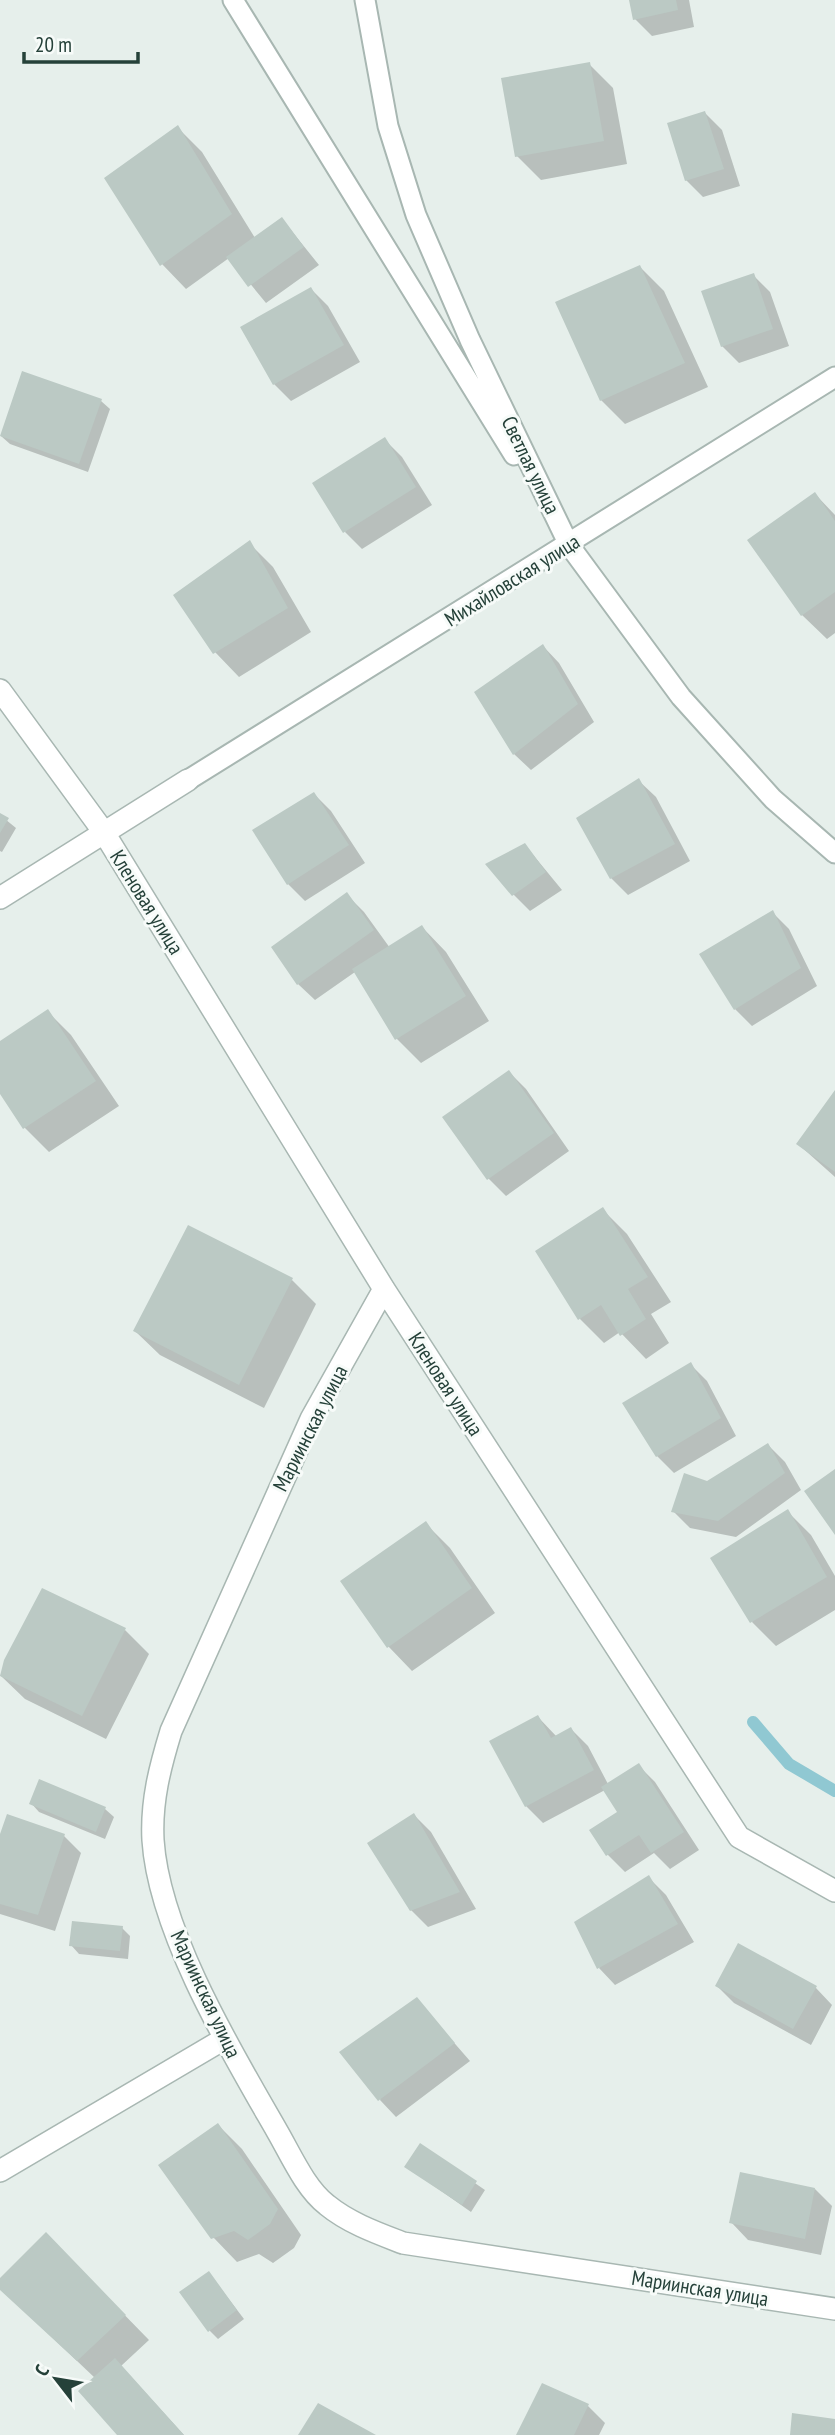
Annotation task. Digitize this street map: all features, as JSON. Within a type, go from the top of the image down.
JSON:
[{"type":"street","name":"Кленовая улица","points":[[0,690],[103,831],[384,1289],[739,1837],[835,1891]]},
{"type":"street","points":[[0,898],[188,780]]},
{"type":"street","name":"Мариинская улица","points":[[384,1289],[311,1419],[171,1731],[155,1785],[153,1841],[169,1915],[224,2039],[306,2180],[326,2205],[366,2228],[403,2243],[835,2309]]},
{"type":"street","points":[[0,2171],[224,2039]]},
{"type":"lane","points":[[233,0],[569,545]]},
{"type":"lane","name":"Светлая улица","points":[[365,0],[388,126],[416,215],[470,340],[569,545],[681,697],[773,799],[835,853]]},
{"type":"lane","name":"Михайловская улица","points":[[188,780],[835,377]]},
{"type":"building","points":[[629,0],[676,0],[678,10],[633,20]]},
{"type":"building","points":[[590,62],[604,141],[515,157],[501,78]]},
{"type":"building","points":[[705,111],[724,169],[685,181],[667,123]]},
{"type":"building","points":[[178,125],[232,214],[160,266],[104,178]]},
{"type":"building","points":[[282,217],[304,247],[248,287],[226,257]]},
{"type":"building","points":[[640,265],[685,363],[600,401],[555,302]]},
{"type":"building","points":[[754,273],[773,329],[721,347],[701,291]]},
{"type":"building","points":[[311,287],[344,345],[273,385],[240,327]]},
{"type":"building","points":[[22,371],[102,399],[79,464],[0,436]]},
{"type":"building","points":[[385,437],[416,487],[343,533],[312,483]]},
{"type":"building","points":[[815,492],[835,521],[835,592],[801,616],[747,540]]},
{"type":"building","points":[[250,540],[288,608],[213,654],[173,595]]},
{"type":"building","points":[[543,644],[578,704],[513,755],[474,692]]},
{"type":"building","points":[[639,778],[675,844],[610,879],[576,818]]},
{"type":"building","points":[[314,792],[349,845],[287,885],[252,830]]},
{"type":"building","points":[[0,813],[9,818],[0,833]]},
{"type":"building","points":[[525,843],[546,872],[512,896],[485,864]]},
{"type":"building","points":[[347,892],[374,930],[297,985],[271,947]]},
{"type":"building","points":[[773,910],[801,968],[734,1010],[699,954]]},
{"type":"building","points":[[422,925],[466,996],[395,1040],[352,969]]},
{"type":"building","points":[[48,1009],[96,1081],[23,1129],[0,1094],[0,1041]]},
{"type":"building","points":[[509,1070],[554,1133],[487,1180],[442,1117]]},
{"type":"building","points":[[835,1090],[835,1172],[796,1144]]},
{"type":"building","points":[[603,1207],[648,1277],[628,1289],[646,1319],[620,1336],[601,1305],[578,1320],[535,1251]]},
{"type":"building","points":[[188,1225],[293,1278],[239,1385],[133,1331]]},
{"type":"building","points":[[691,1362],[721,1418],[656,1457],[622,1403]]},
{"type":"building","points":[[768,1443],[785,1473],[718,1521],[671,1512],[684,1473],[707,1481]]},
{"type":"building","points":[[835,1469],[835,1535],[804,1491]]},
{"type":"building","points":[[788,1509],[827,1577],[750,1623],[710,1558]]},
{"type":"building","points":[[426,1521],[472,1588],[387,1648],[340,1581]]},
{"type":"building","points":[[42,1588],[126,1628],[82,1716],[0,1676],[4,1660]]},
{"type":"building","points":[[538,1715],[551,1738],[571,1727],[594,1770],[525,1807],[489,1741]]},
{"type":"building","points":[[639,1763],[684,1832],[651,1853],[639,1835],[606,1856],[589,1830],[617,1812],[601,1787]]},
{"type":"building","points":[[39,1779],[106,1807],[96,1832],[29,1804]]},
{"type":"building","points":[[414,1813],[460,1892],[410,1911],[367,1843]]},
{"type":"building","points":[[7,1814],[65,1834],[38,1915],[0,1904],[0,1834]]},
{"type":"building","points":[[649,1875],[678,1924],[597,1969],[574,1922]]},
{"type":"building","points":[[72,1921],[123,1926],[120,1951],[69,1946]]},
{"type":"building","points":[[738,1943],[817,1986],[793,2029],[715,1986]]},
{"type":"building","points":[[417,1997],[455,2043],[378,2101],[339,2052]]},
{"type":"building","points":[[218,2123],[278,2209],[270,2224],[248,2240],[234,2231],[211,2239],[158,2165]]},
{"type":"building","points":[[420,2143],[477,2181],[462,2205],[404,2167]]},
{"type":"building","points":[[740,2172],[815,2188],[805,2239],[729,2223]]},
{"type":"building","points":[[46,2232],[126,2315],[77,2361],[0,2290],[0,2278]]},
{"type":"building","points":[[209,2271],[237,2310],[208,2332],[179,2292]]},
{"type":"building","points":[[115,2358],[184,2435],[117,2435],[78,2391]]},
{"type":"building","points":[[542,2383],[589,2404],[574,2435],[516,2435]]},
{"type":"building","points":[[318,2403],[376,2435],[298,2435]]},
{"type":"building","points":[[792,2413],[835,2419],[835,2435],[790,2435]]},
{"type":"waterway","points":[[753,1722],[789,1764],[835,1791]]}]
